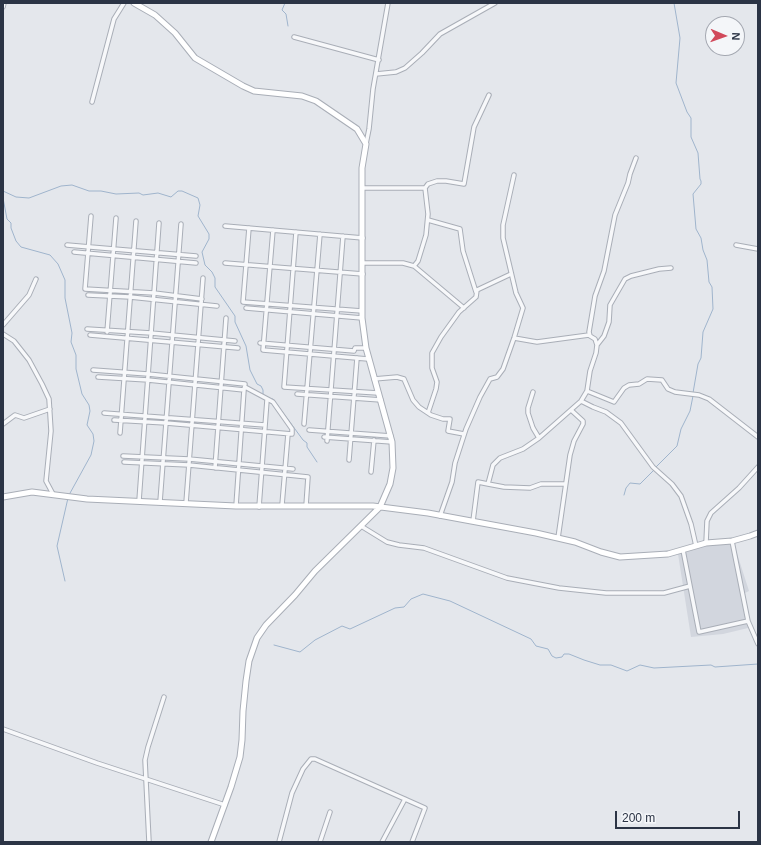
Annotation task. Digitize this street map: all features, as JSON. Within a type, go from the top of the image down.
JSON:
[{"type":"street","points":[[3,8],[4,3]]},
{"type":"street","points":[[92,102],[114,20],[124,3]]},
{"type":"street","points":[[134,3],[156,15],[175,33],[195,58],[254,91],[302,96],[316,101],[357,129],[366,144]]},
{"type":"street","points":[[211,842],[225,805],[240,757],[242,740],[242,711],[246,681],[249,661],[257,638],[266,625],[316,571],[380,507],[388,490],[393,468],[391,436],[368,358],[362,318],[362,168],[388,3]]},
{"type":"street","points":[[376,74],[396,72],[405,68],[440,34],[495,3]]},
{"type":"street","points":[[294,37],[379,60]]},
{"type":"street","points":[[363,188],[425,188],[428,184],[437,181],[464,184],[474,127],[489,95]]},
{"type":"street","points":[[589,335],[595,296],[604,271],[615,215],[636,158]]},
{"type":"street","points":[[440,516],[452,482],[455,463],[464,434],[480,397],[490,379],[497,377],[503,369],[523,308],[516,292],[503,238],[503,225],[514,175]]},
{"type":"street","points":[[414,266],[418,261],[426,235],[428,214],[425,188]]},
{"type":"street","points":[[91,216],[85,289],[154,293],[202,299]]},
{"type":"street","points":[[106,337],[116,218]]},
{"type":"street","points":[[120,433],[136,220]]},
{"type":"street","points":[[428,220],[460,228],[463,252],[476,292],[476,297],[459,312],[441,337],[432,353],[432,368],[437,382],[428,413]]},
{"type":"street","points":[[139,501],[159,223]]},
{"type":"street","points":[[160,502],[181,224]]},
{"type":"street","points":[[225,226],[362,238]]},
{"type":"street","points":[[249,228],[243,302],[362,311]]},
{"type":"street","points":[[273,230],[262,344],[263,350],[368,358]]},
{"type":"street","points":[[296,232],[284,386],[378,393]]},
{"type":"street","points":[[304,424],[320,234]]},
{"type":"street","points":[[343,236],[326,438],[392,442]]},
{"type":"street","points":[[67,245],[196,256]]},
{"type":"street","points":[[736,245],[758,249]]},
{"type":"street","points":[[74,252],[196,263]]},
{"type":"street","points":[[225,263],[363,274]]},
{"type":"street","points":[[363,263],[403,264],[414,266],[464,308]]},
{"type":"street","points":[[597,345],[604,336],[609,322],[610,305],[625,279],[659,269],[671,268]]},
{"type":"street","points":[[476,292],[477,290],[512,274]]},
{"type":"street","points":[[3,325],[29,295],[36,278]]},
{"type":"street","points":[[186,503],[203,278]]},
{"type":"street","points":[[88,295],[130,297],[217,306]]},
{"type":"street","points":[[246,308],[362,318]]},
{"type":"street","points":[[215,468],[226,318]]},
{"type":"street","points":[[86,329],[151,333],[235,342]]},
{"type":"street","points":[[3,334],[14,341],[28,360],[49,399],[51,431],[46,481],[53,494]]},
{"type":"street","points":[[90,335],[238,348]]},
{"type":"street","points":[[488,484],[493,465],[500,458],[523,449],[539,438],[581,401],[588,391],[590,371],[597,345],[595,339],[589,335],[537,342],[514,338]]},
{"type":"street","points":[[262,344],[354,351],[355,348],[366,348]]},
{"type":"street","points":[[349,460],[357,358]]},
{"type":"street","points":[[93,370],[246,384],[244,388],[236,506]]},
{"type":"street","points":[[374,379],[397,377],[404,379],[413,400],[419,408],[428,413],[450,419],[448,431],[464,434]]},
{"type":"street","points":[[98,378],[148,380],[244,388],[273,402],[292,429],[292,434],[145,421],[114,420]]},
{"type":"street","points":[[588,391],[614,402],[624,388],[629,385],[639,384],[647,379],[662,380],[668,389],[675,392],[709,399],[758,437]]},
{"type":"street","points":[[533,392],[528,413],[533,428],[539,438]]},
{"type":"street","points":[[297,394],[381,400]]},
{"type":"street","points":[[259,507],[267,400]]},
{"type":"street","points":[[581,401],[593,408],[606,412],[621,423],[655,468],[672,484],[681,496],[691,524],[696,546]]},
{"type":"street","points":[[3,424],[15,416],[24,418],[50,409]]},
{"type":"street","points":[[558,538],[570,455],[574,441],[583,424],[583,421],[571,410]]},
{"type":"street","points":[[104,413],[145,415],[265,426]]},
{"type":"street","points":[[309,430],[391,436]]},
{"type":"street","points":[[282,505],[288,434]]},
{"type":"street","points":[[371,472],[374,435]]},
{"type":"street","points":[[123,456],[189,459],[294,469]]},
{"type":"street","points":[[124,462],[189,465],[308,477],[306,506]]},
{"type":"street","points":[[706,543],[707,521],[712,513],[739,488],[758,467]]},
{"type":"street","points":[[473,521],[478,482],[504,487],[530,488],[541,484],[565,484]]},
{"type":"street","points":[[3,497],[32,492],[87,499],[259,507],[282,505],[380,507],[473,521],[558,538],[620,557],[668,554],[706,543],[732,541],[758,533]]},
{"type":"street","points":[[361,526],[387,542],[424,548],[507,578],[559,588],[606,593],[660,593],[690,586]]},
{"type":"street","points":[[732,541],[748,621],[758,644]]},
{"type":"street","points":[[683,550],[699,632],[748,621]]},
{"type":"street","points":[[149,842],[145,760],[164,696]]},
{"type":"street","points":[[3,729],[225,805]]},
{"type":"street","points":[[279,842],[292,793],[303,769],[311,759],[315,759],[424,808],[412,842]]},
{"type":"street","points":[[382,842],[405,799]]},
{"type":"street","points":[[320,842],[330,812]]},
{"type":"shaded area","points":[[733,541],[749,591],[745,593],[748,628],[723,634],[691,637],[678,554],[710,543]]},
{"type":"waterway","points":[[285,3],[282,10],[286,14],[288,26]]},
{"type":"waterway","points":[[674,3],[680,38],[676,83],[687,112],[691,118],[691,137],[698,153],[701,184],[693,194],[696,229],[701,238],[703,250],[707,260],[709,282],[712,287],[713,309],[703,332],[701,358],[698,364],[693,393]]},
{"type":"waterway","points":[[3,191],[16,197],[29,198],[61,186],[72,185],[89,191],[101,191],[116,194],[139,193],[143,195],[158,193],[171,197],[178,191],[182,191],[198,198],[200,205],[198,216],[209,234],[209,239],[202,252],[205,265],[212,272],[215,278],[215,287],[235,316],[235,322],[246,346],[250,370],[257,384],[261,386],[263,395]]},
{"type":"waterway","points":[[3,198],[7,219],[11,223],[11,228],[16,241],[21,247],[50,255],[58,264],[65,280],[65,298],[72,333],[71,342],[76,355],[76,369],[82,394],[89,405],[90,411],[87,425],[93,434],[94,441],[91,455],[69,495]]},
{"type":"waterway","points":[[656,467],[677,446],[681,429],[690,411],[693,396]]},
{"type":"waterway","points":[[269,399],[273,399],[303,440],[307,443],[307,447],[317,462]]},
{"type":"waterway","points":[[624,495],[626,488],[630,483],[640,484],[654,470]]},
{"type":"waterway","points":[[65,581],[57,546],[68,498]]},
{"type":"waterway","points":[[274,645],[300,652],[315,640],[342,626],[350,629],[395,608],[404,607],[411,599],[423,594],[450,601],[531,639],[536,646],[548,649],[552,656],[556,658],[562,657],[564,654],[569,654],[600,665],[611,665],[627,671],[640,665],[654,668],[711,665],[715,667],[758,664]]}]
